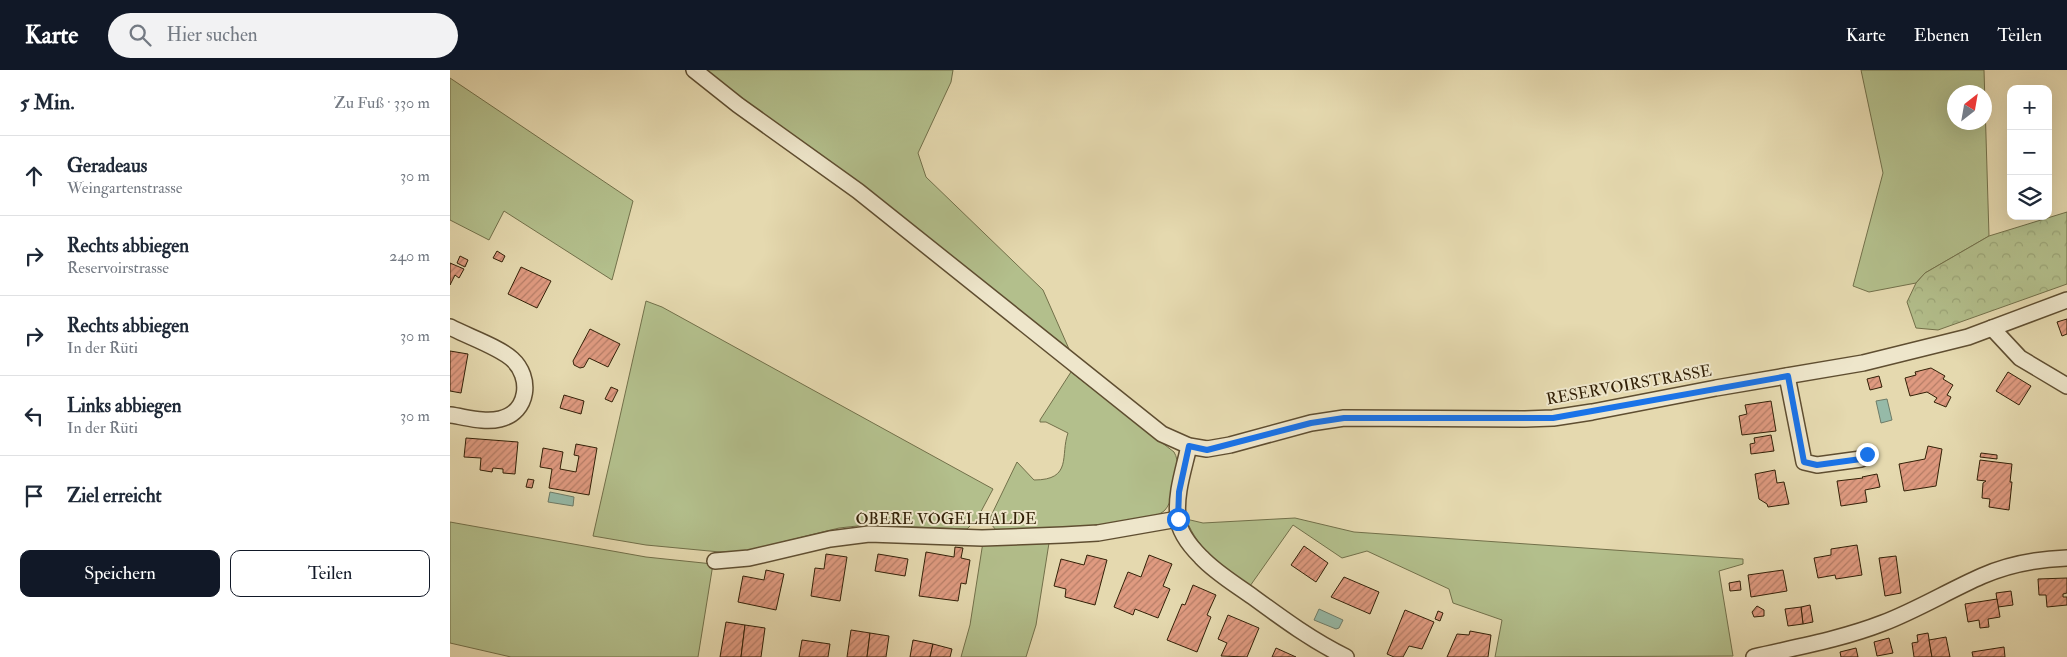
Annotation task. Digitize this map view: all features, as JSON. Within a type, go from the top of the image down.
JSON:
[{"type":"street","name":"RESERVOIRSTRASSE","points":[[694,70],[738,105],[858,191],[1162,434],[1189,446],[1207,450],[1311,423],[1344,418],[1553,418],[1863,363],[1968,337],[2067,300]]},
{"type":"street","points":[[450,327],[508,356],[522,372],[526,382],[524,396],[518,408],[506,417],[490,421],[450,415]]},
{"type":"street","points":[[1992,328],[2020,358],[2067,386]]},
{"type":"street","points":[[1788,376],[1804,462],[1817,465],[1826,464],[1861,459],[1867,454]]},
{"type":"street","points":[[1189,446],[1179,492],[1178,519],[1182,533],[1190,546],[1215,570],[1300,631],[1346,657]]},
{"type":"street","name":"OBERE VOGELHALDE","points":[[715,561],[750,558],[830,539],[869,534],[982,538],[1063,535],[1098,533],[1178,519]]},
{"type":"street","points":[[1754,657],[1850,634],[1882,624],[1982,576],[2010,567],[2033,561],[2067,558]]},
{"type":"green space","points":[[704,70],[953,70],[951,82],[918,153],[926,177],[1043,290],[1069,349],[875,196]]},
{"type":"green space","points":[[1861,70],[1984,70],[1984,85],[1947,85],[1947,130],[1986,130],[1989,236],[1925,273],[1916,283],[1869,292],[1853,286],[1883,173]]},
{"type":"green space","points":[[450,78],[633,201],[612,280],[504,211],[489,240],[450,220]]},
{"type":"green space","points":[[2067,212],[2067,284],[1938,330],[1916,328],[1907,302],[1916,283],[1925,273],[1989,236],[2041,220],[2052,220],[2052,217]]},
{"type":"green space","points":[[646,301],[662,307],[993,489],[977,519],[967,529],[866,525],[839,528],[746,551],[720,552],[646,545],[593,536]]},
{"type":"green space","points":[[1071,372],[1174,452],[1177,459],[1177,467],[1169,504],[1165,510],[1154,516],[1112,525],[1033,530],[996,530],[991,524],[990,518],[1017,462],[1034,480],[1055,476],[1063,465],[1068,433],[1046,422],[1040,422],[1040,420]]},
{"type":"green space","points":[[1295,518],[1354,532],[1743,559],[1743,564],[1719,571],[1733,656],[1495,657],[1502,620],[1453,603],[1449,589],[1367,551],[1342,558],[1293,525],[1250,586],[1221,565],[1205,549],[1191,531],[1186,519],[1203,523]]},
{"type":"green space","points":[[450,522],[646,557],[713,564],[698,657],[511,657],[450,643]]},
{"type":"green space","points":[[983,542],[1049,543],[1036,625],[1026,657],[961,657],[970,625]]},
{"type":"shaded area","points":[[1887,399],[1892,420],[1881,423],[1876,401]]},
{"type":"shaded area","points":[[550,492],[574,497],[573,506],[548,502]]},
{"type":"shaded area","points":[[1319,609],[1343,620],[1339,628],[1336,629],[1314,620]]},
{"type":"building","points":[[497,251],[505,256],[502,262],[493,258]]},
{"type":"building","points":[[460,256],[468,260],[465,267],[457,263]]},
{"type":"building","points":[[450,263],[464,269],[459,278],[455,275],[450,285]]},
{"type":"building","points":[[521,267],[551,281],[537,308],[508,294]]},
{"type":"building","points":[[2067,319],[2067,334],[2062,336],[2057,322]]},
{"type":"building","points":[[590,329],[620,344],[608,367],[589,358],[584,367],[580,368],[574,365],[573,361]]},
{"type":"building","points":[[450,351],[468,354],[461,393],[450,391]]},
{"type":"building","points":[[1931,368],[1945,376],[1943,379],[1953,385],[1947,395],[1951,397],[1946,407],[1934,402],[1937,398],[1927,392],[1910,396],[1905,378],[1916,375],[1915,372]]},
{"type":"building","points":[[2008,372],[2031,386],[2019,405],[1996,391]]},
{"type":"building","points":[[1879,376],[1882,387],[1870,390],[1867,379]]},
{"type":"building","points":[[611,387],[618,390],[612,402],[605,399]]},
{"type":"building","points":[[564,395],[584,401],[581,414],[560,408]]},
{"type":"building","points":[[1771,401],[1776,431],[1742,435],[1739,416],[1747,414],[1745,405]]},
{"type":"building","points":[[1771,435],[1774,451],[1751,454],[1750,444],[1755,443],[1754,438]]},
{"type":"building","points":[[466,438],[518,442],[515,474],[503,473],[503,469],[493,468],[492,472],[480,470],[481,458],[464,457]]},
{"type":"building","points":[[576,444],[597,448],[589,495],[549,488],[552,469],[540,467],[543,448],[563,452],[560,469],[576,472],[579,456],[574,455]]},
{"type":"building","points":[[1928,446],[1942,449],[1936,486],[1904,491],[1899,464],[1925,459]]},
{"type":"building","points":[[1981,453],[1997,455],[1997,459],[1980,457]]},
{"type":"building","points":[[1980,460],[2012,464],[2009,510],[1989,507],[1990,499],[1982,498],[1983,483],[1986,481],[1977,480]]},
{"type":"building","points":[[1775,470],[1777,483],[1784,482],[1789,504],[1768,507],[1767,504],[1759,499],[1755,474]]},
{"type":"building","points":[[1877,474],[1880,487],[1865,490],[1867,502],[1841,506],[1837,481],[1863,478]]},
{"type":"building","points":[[528,479],[534,480],[532,488],[526,487]]},
{"type":"building","points":[[1857,545],[1862,575],[1836,579],[1835,575],[1818,578],[1814,558],[1831,555],[1831,549]]},
{"type":"building","points":[[1304,546],[1328,563],[1316,582],[1291,565]]},
{"type":"building","points":[[955,547],[963,548],[961,558],[970,560],[966,584],[961,583],[958,601],[919,596],[926,552],[954,557]]},
{"type":"building","points":[[826,554],[847,557],[840,601],[811,596],[815,568],[824,569]]},
{"type":"building","points":[[878,554],[908,559],[905,576],[875,571]]},
{"type":"building","points":[[1087,555],[1107,560],[1095,605],[1065,597],[1066,589],[1054,586],[1061,559],[1084,565]]},
{"type":"building","points":[[1149,555],[1172,564],[1163,586],[1170,589],[1158,618],[1135,609],[1133,615],[1114,607],[1128,572],[1141,577]]},
{"type":"building","points":[[1896,556],[1901,593],[1885,596],[1879,558]]},
{"type":"building","points":[[766,570],[784,574],[776,610],[738,602],[743,576],[764,580]]},
{"type":"building","points":[[1783,570],[1787,591],[1751,597],[1748,575]]},
{"type":"building","points":[[1344,577],[1379,592],[1370,614],[1331,597]]},
{"type":"building","points":[[2067,578],[2067,593],[2063,594],[2063,597],[2067,597],[2067,605],[2047,607],[2046,595],[2039,595],[2038,579]]},
{"type":"building","points":[[1740,581],[1741,590],[1730,591],[1729,583]]},
{"type":"building","points":[[1193,585],[1216,595],[1207,615],[1211,617],[1197,652],[1167,640],[1182,604],[1185,605]]},
{"type":"building","points":[[2011,591],[2013,605],[1998,607],[1996,593]]},
{"type":"building","points":[[1997,599],[2000,617],[1988,619],[1989,627],[1980,628],[1979,620],[1968,622],[1965,604]]},
{"type":"building","points":[[1810,605],[1813,622],[1803,624],[1801,607]]},
{"type":"building","points":[[1757,606],[1764,610],[1764,616],[1754,617],[1752,612]]},
{"type":"building","points":[[1801,607],[1803,624],[1788,626],[1785,609]]},
{"type":"building","points":[[1405,610],[1434,622],[1422,649],[1409,646],[1403,657],[1394,657],[1387,654]]},
{"type":"building","points":[[1438,611],[1443,613],[1440,621],[1435,619]]},
{"type":"building","points":[[1228,615],[1259,628],[1247,657],[1221,656],[1227,643],[1218,639]]},
{"type":"building","points":[[726,622],[745,625],[741,657],[720,657]]},
{"type":"building","points":[[745,625],[765,628],[761,657],[741,657]]},
{"type":"building","points":[[851,630],[870,633],[867,657],[847,657]]},
{"type":"building","points":[[1470,631],[1491,635],[1488,657],[1447,657],[1457,634],[1469,635]]},
{"type":"building","points":[[870,633],[889,636],[886,657],[867,657]]},
{"type":"building","points":[[1928,633],[1932,657],[1914,657],[1912,643],[1918,642],[1917,635]]},
{"type":"building","points":[[1946,637],[1950,657],[1932,657],[1929,640]]},
{"type":"building","points":[[1889,638],[1893,653],[1877,656],[1874,642]]},
{"type":"building","points":[[802,640],[830,644],[828,657],[799,657]]},
{"type":"building","points":[[913,640],[933,644],[930,657],[910,657]]},
{"type":"building","points":[[933,644],[952,649],[950,657],[930,657]]},
{"type":"building","points":[[2004,647],[2005,657],[1973,657],[1972,652]]},
{"type":"building","points":[[1276,648],[1296,657],[1272,657]]},
{"type":"building","points":[[1856,648],[1858,657],[1841,657],[1840,652]]},
{"type":"route","points":[[1178,519],[1179,492],[1189,446],[1207,450],[1311,423],[1344,418],[1553,418],[1788,376],[1804,462],[1817,465],[1861,459],[1867,454]]}]
